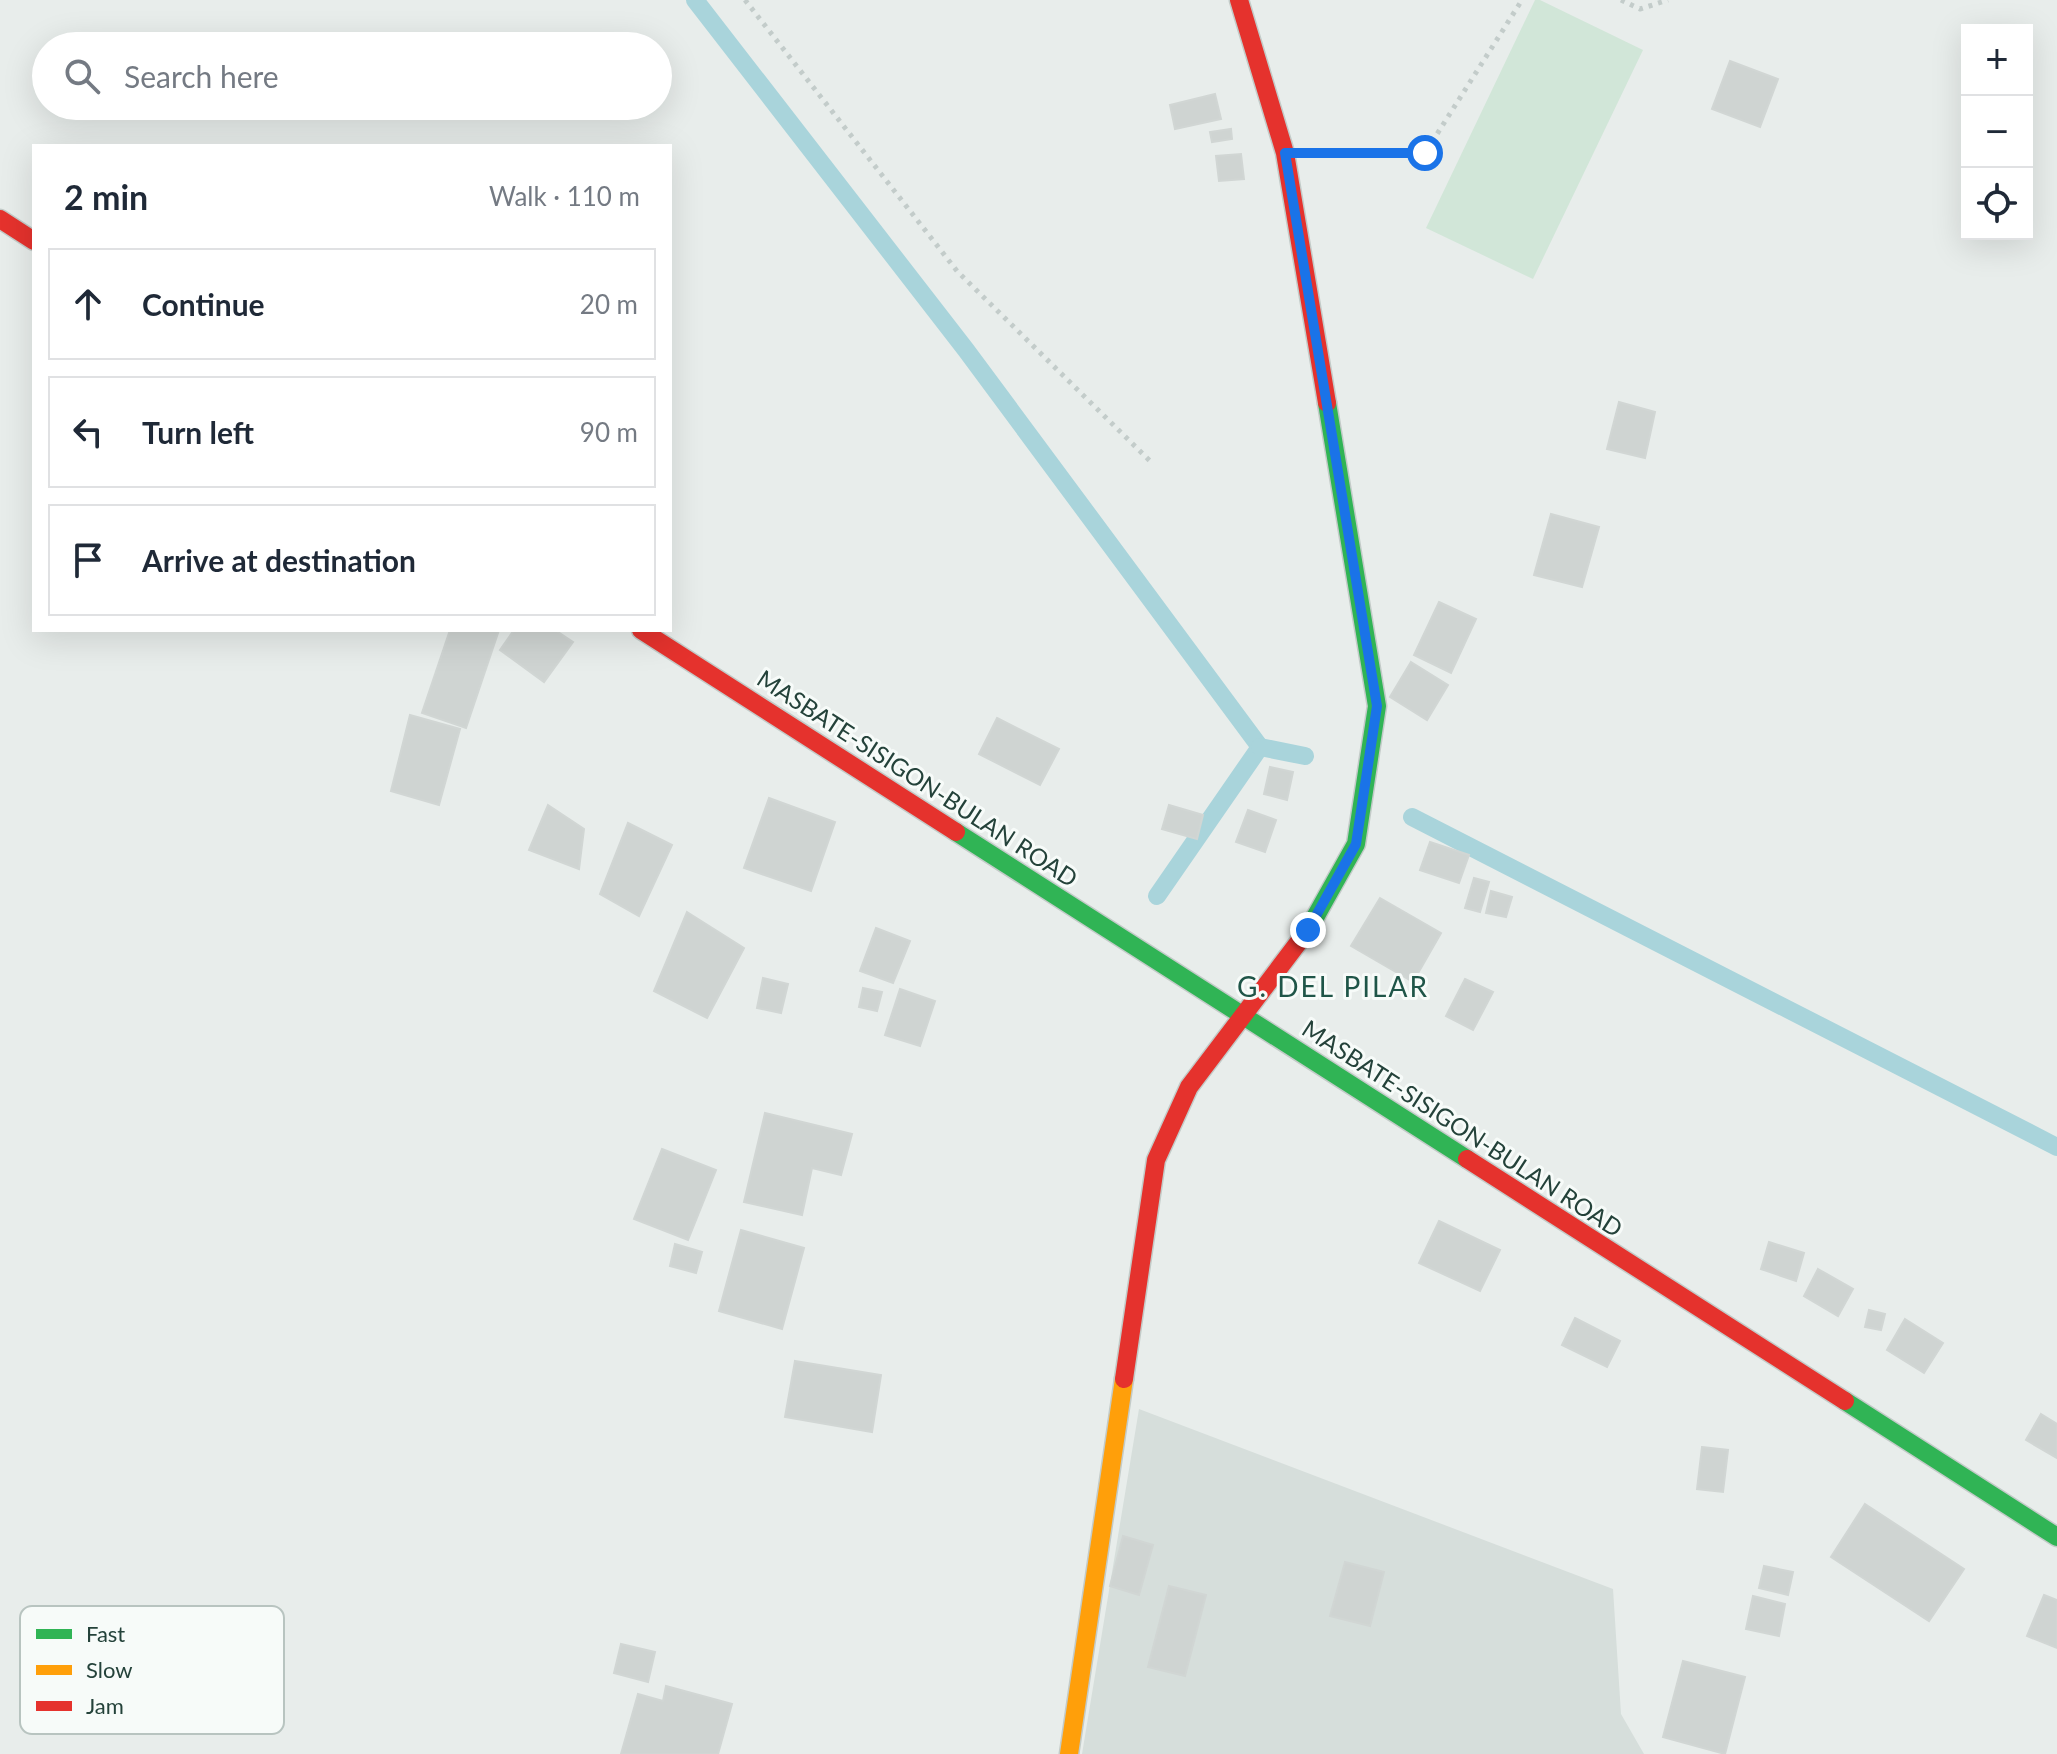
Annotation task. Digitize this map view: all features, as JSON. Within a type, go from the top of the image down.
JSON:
[{"type":"street","points":[[1069,1754],[1156,1160],[1189,1087],[1308,930],[1356,844],[1377,706],[1285,153],[1239,0]]},
{"type":"street","points":[[0,219],[32,240]]},
{"type":"street","name":"MASBATE-SISIGON-BULAN ROAD","points":[[644,632],[2057,1537]]},
{"type":"path","points":[[745,0],[957,271],[1151,462]]},
{"type":"path","points":[[1285,153],[1425,153],[1522,0]]},
{"type":"path","points":[[1621,0],[1640,9],[1668,0]]},
{"type":"shaded area","points":[[1139,1409],[1613,1589],[1621,1714],[1644,1754],[1082,1754]]},
{"type":"green space","points":[[1535,0],[1643,50],[1533,279],[1426,228]]},
{"type":"building","points":[[1730,61],[1778,79],[1760,127],[1712,109]]},
{"type":"building","points":[[1215,94],[1221,119],[1175,129],[1170,105]]},
{"type":"building","points":[[1231,129],[1232,139],[1212,142],[1210,132]]},
{"type":"building","points":[[1241,154],[1244,179],[1219,181],[1216,156]]},
{"type":"building","points":[[1619,402],[1655,412],[1645,458],[1607,449]]},
{"type":"building","points":[[1551,514],[1599,527],[1582,587],[1534,575]]},
{"type":"building","points":[[1439,602],[1476,619],[1451,673],[1414,655]]},
{"type":"building","points":[[449,632],[498,632],[466,728],[422,713]]},
{"type":"building","points":[[513,632],[558,632],[573,642],[544,682],[500,650]]},
{"type":"building","points":[[1411,662],[1448,685],[1427,720],[1390,697]]},
{"type":"building","points":[[410,715],[460,729],[439,805],[391,791]]},
{"type":"building","points":[[997,718],[1059,749],[1040,785],[979,754]]},
{"type":"building","points":[[1270,767],[1293,772],[1287,800],[1264,794]]},
{"type":"building","points":[[769,798],[835,822],[811,891],[744,868]]},
{"type":"building","points":[[548,805],[584,829],[579,869],[529,850]]},
{"type":"building","points":[[1169,805],[1203,815],[1197,839],[1162,829]]},
{"type":"building","points":[[1248,810],[1276,820],[1265,852],[1236,842]]},
{"type":"building","points":[[628,823],[672,845],[639,916],[600,894]]},
{"type":"building","points":[[1430,842],[1469,855],[1459,883],[1420,870]]},
{"type":"building","points":[[1474,878],[1489,882],[1480,912],[1465,908]]},
{"type":"building","points":[[1491,891],[1512,897],[1506,917],[1486,913]]},
{"type":"building","points":[[1380,898],[1441,933],[1413,982],[1351,946]]},
{"type":"building","points":[[687,912],[744,948],[707,1018],[654,991]]},
{"type":"building","points":[[876,928],[910,941],[893,983],[860,971]]},
{"type":"building","points":[[763,978],[788,984],[781,1013],[757,1008]]},
{"type":"building","points":[[1465,979],[1493,992],[1473,1030],[1446,1016]]},
{"type":"building","points":[[863,988],[882,992],[877,1011],[859,1007]]},
{"type":"building","points":[[900,989],[935,1001],[920,1046],[885,1035]]},
{"type":"building","points":[[765,1113],[852,1134],[841,1175],[812,1168],[802,1215],[744,1202]]},
{"type":"building","points":[[662,1149],[716,1170],[688,1240],[634,1219]]},
{"type":"building","points":[[1439,1221],[1500,1250],[1480,1291],[1419,1263]]},
{"type":"building","points":[[741,1230],[804,1248],[782,1329],[719,1311]]},
{"type":"building","points":[[1769,1242],[1804,1253],[1796,1281],[1761,1269]]},
{"type":"building","points":[[675,1244],[702,1252],[696,1273],[670,1266]]},
{"type":"building","points":[[1818,1269],[1853,1289],[1838,1316],[1804,1296]]},
{"type":"building","points":[[1869,1310],[1885,1314],[1881,1330],[1865,1327]]},
{"type":"building","points":[[1575,1318],[1620,1341],[1607,1367],[1562,1345]]},
{"type":"building","points":[[1905,1319],[1943,1343],[1924,1373],[1887,1350]]},
{"type":"building","points":[[795,1361],[881,1375],[872,1432],[785,1417]]},
{"type":"building","points":[[2041,1414],[2057,1424],[2057,1458],[2026,1440]]},
{"type":"building","points":[[1702,1447],[1728,1450],[1723,1492],[1697,1489]]},
{"type":"building","points":[[1865,1504],[1964,1569],[1929,1621],[1831,1557]]},
{"type":"building","points":[[1123,1536],[1153,1545],[1139,1595],[1110,1586]]},
{"type":"building","points":[[1345,1562],[1384,1572],[1370,1626],[1330,1616]]},
{"type":"building","points":[[1764,1566],[1793,1572],[1788,1595],[1759,1588]]},
{"type":"building","points":[[1169,1586],[1206,1595],[1185,1676],[1148,1667]]},
{"type":"building","points":[[2044,1595],[2057,1600],[2057,1648],[2027,1636]]},
{"type":"building","points":[[1753,1596],[1785,1604],[1779,1636],[1746,1629]]},
{"type":"building","points":[[621,1644],[655,1652],[648,1682],[614,1673]]},
{"type":"building","points":[[1683,1661],[1745,1677],[1725,1754],[1663,1737]]},
{"type":"building","points":[[666,1686],[732,1704],[718,1754],[621,1754],[638,1694],[663,1701]]},
{"type":"waterway","points":[[695,0],[966,350],[1260,747],[1157,896]]},
{"type":"waterway","points":[[1260,747],[1305,756]]},
{"type":"waterway","points":[[1412,817],[2057,1147]]},
{"type":"traffic: fast","points":[[1301,939],[1356,844],[1377,706],[1327,403]]},
{"type":"traffic: fast","points":[[956,832],[1467,1159]]},
{"type":"traffic: fast","points":[[1845,1401],[2057,1537]]},
{"type":"traffic: slow","points":[[1069,1754],[1124,1379]]},
{"type":"traffic: jam","points":[[1239,0],[1285,153],[1327,403]]},
{"type":"traffic: jam","points":[[0,219],[32,240]]},
{"type":"traffic: jam","points":[[644,632],[956,832]]},
{"type":"traffic: jam","points":[[1124,1379],[1156,1160],[1189,1087],[1301,939]]},
{"type":"traffic: jam","points":[[1467,1159],[1845,1401]]},
{"type":"district","name":"G. DEL PILAR","points":[[1333,987]]},
{"type":"route","points":[[1308,930],[1356,844],[1377,706],[1285,153],[1425,153]]}]
